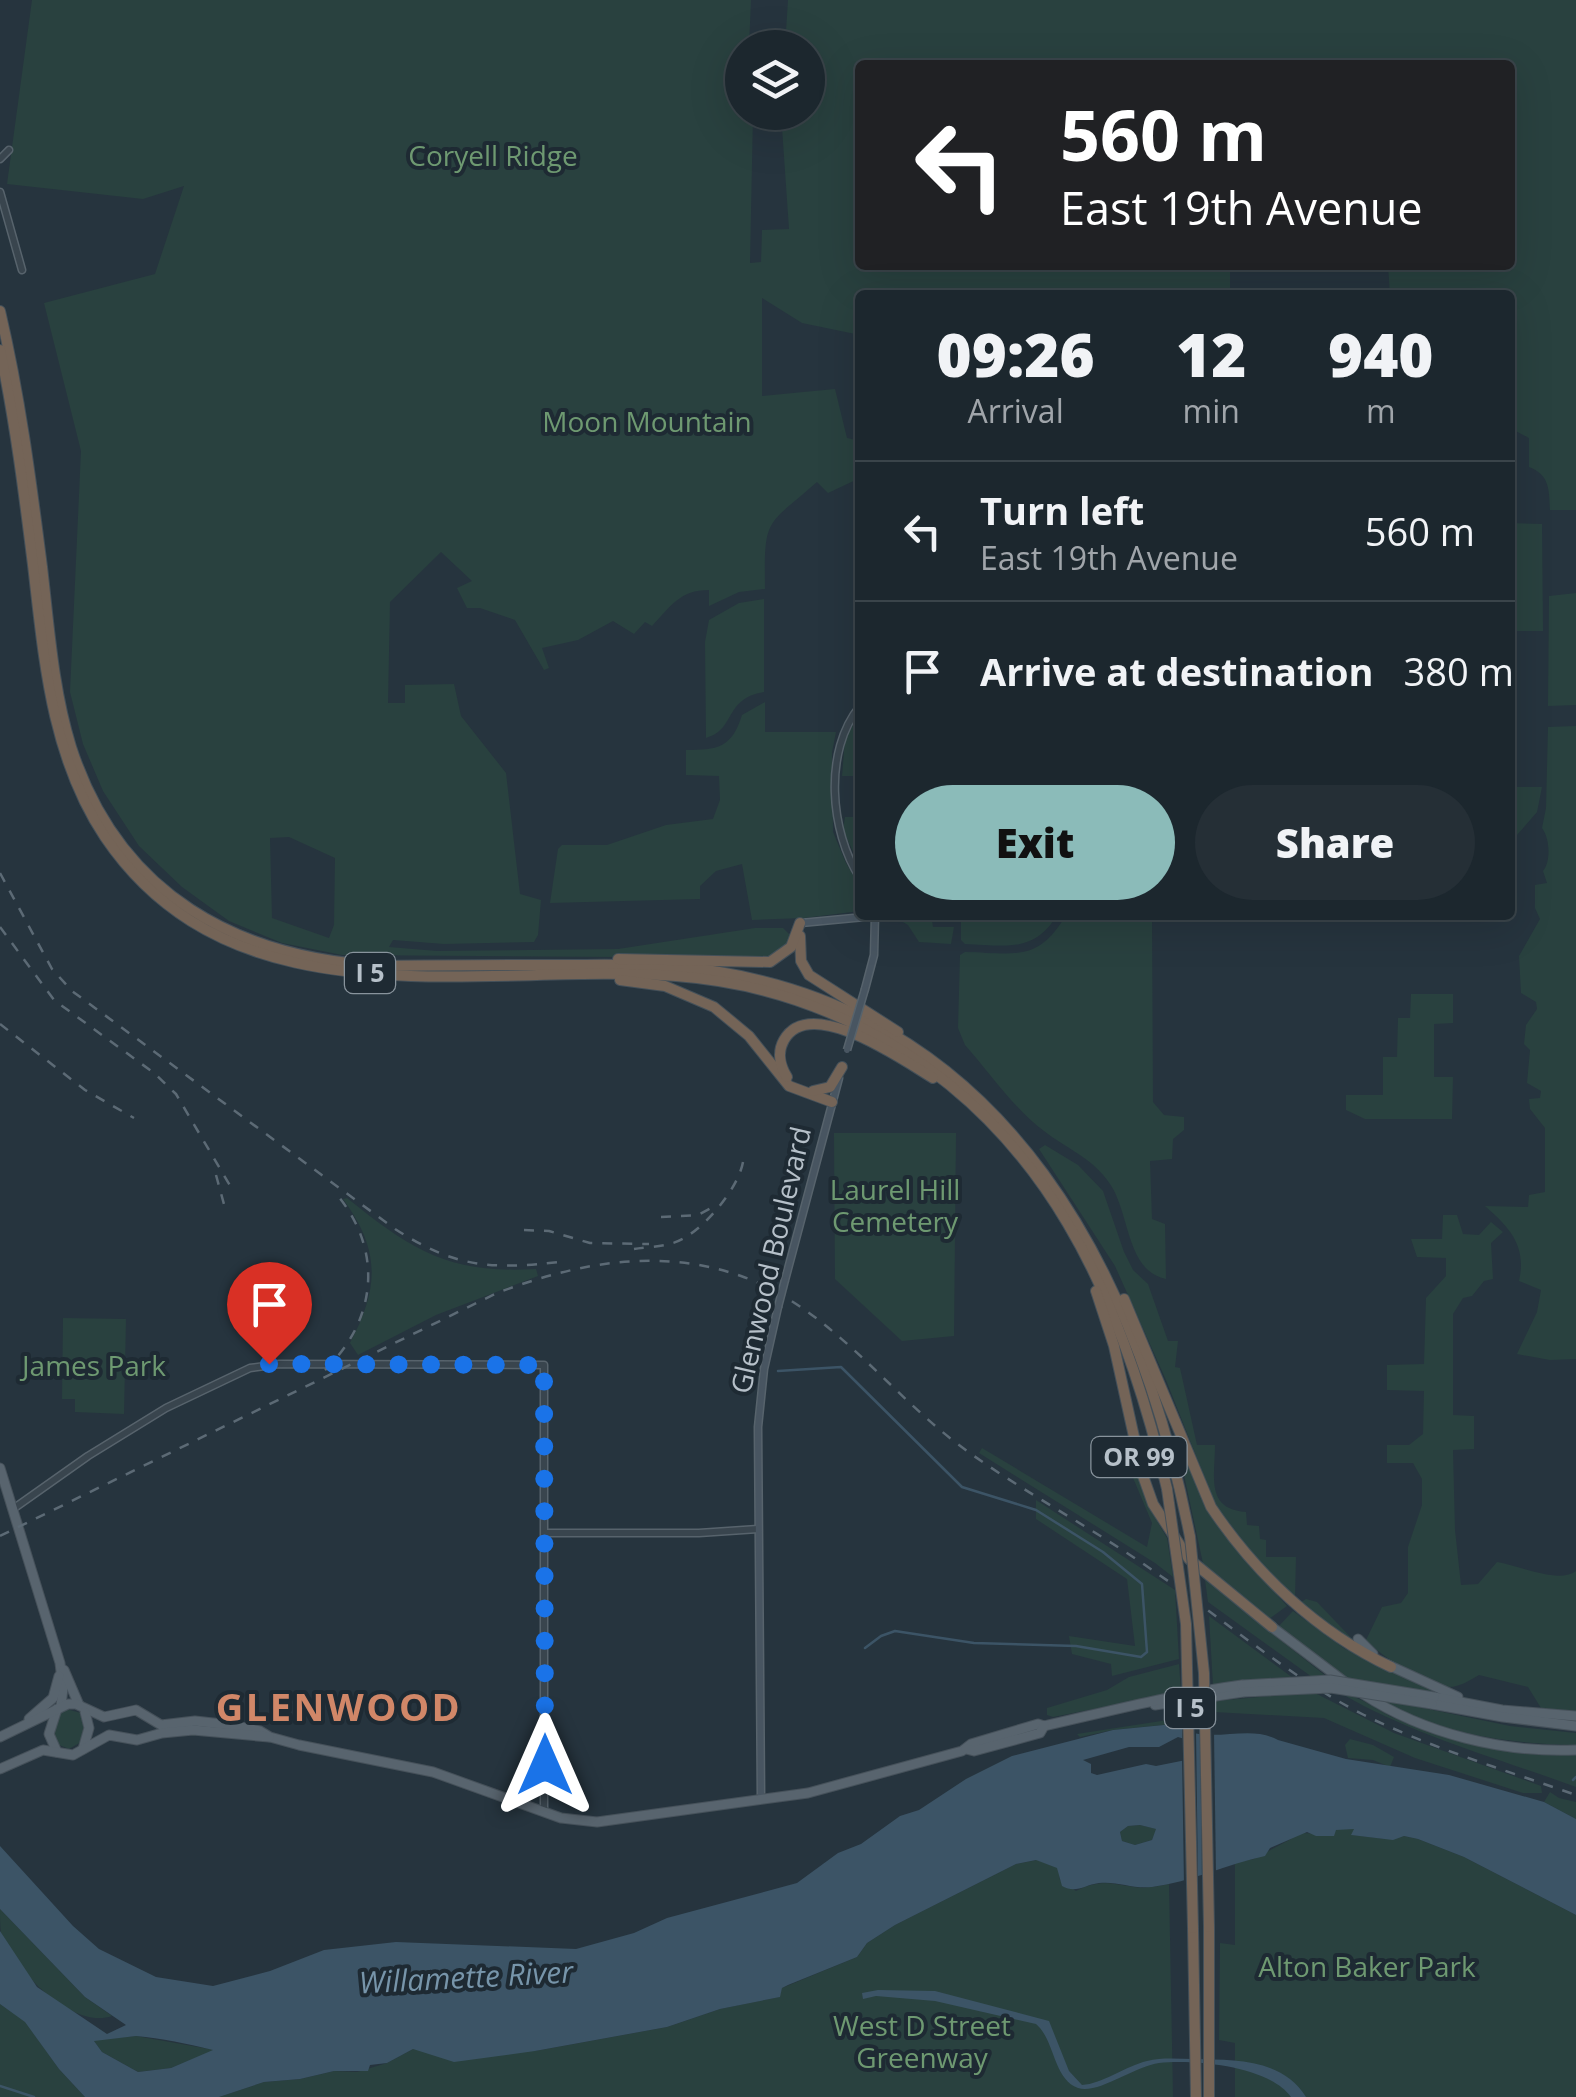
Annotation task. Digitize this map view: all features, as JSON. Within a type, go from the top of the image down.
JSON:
[{"type":"highway","name":"I 5","points":[[0,311],[21,407],[66,729],[90,794],[111,830],[134,859],[194,912],[240,938],[284,953],[350,964],[681,976],[776,993],[833,1014],[919,1060],[965,1097],[1023,1156],[1080,1243],[1097,1277],[1131,1360],[1168,1489],[1188,1650],[1196,2097]]},
{"type":"highway","name":"I 5","points":[[0,350],[56,722],[82,796],[119,856],[153,891],[194,922],[239,946],[314,968],[363,973],[655,966],[753,978],[804,993],[852,1012],[913,1047],[962,1082],[1006,1124],[1050,1178],[1092,1248],[1122,1309],[1158,1403],[1190,1537],[1204,1672],[1210,2097]]},
{"type":"highway","points":[[547,969],[640,958],[770,962],[791,947],[800,924]]},
{"type":"highway","points":[[800,924],[801,961],[809,975],[887,1023],[913,1047]]},
{"type":"highway","points":[[547,969],[648,983],[700,998],[738,1026],[789,1086],[833,1100]]},
{"type":"highway","points":[[833,1100],[798,1086],[785,1074],[780,1057],[782,1043],[800,1026],[818,1023],[841,1029],[881,1047],[965,1097]]},
{"type":"highway","points":[[814,1091],[830,1087],[842,1067]]},
{"type":"highway","name":"OR 99","points":[[1080,1243],[1108,1326],[1153,1504],[1189,1558],[1272,1627]]},
{"type":"highway","name":"OR 99","points":[[1092,1248],[1106,1263],[1143,1338],[1211,1507],[1230,1535],[1301,1609],[1355,1648],[1391,1668]]},
{"type":"main road","points":[[800,924],[855,918]]},
{"type":"main road","name":"Glenwood Boulevard","points":[[762,1800],[760,1398],[778,1307],[874,954],[875,920]]},
{"type":"main road","points":[[0,1468],[60,1664],[90,1728],[83,1749]]},
{"type":"main road","name":"OR 99","points":[[1272,1627],[1324,1669],[1376,1702],[1415,1720],[1459,1736],[1514,1748],[1576,1750]]},
{"type":"main road","points":[[1358,1639],[1391,1668]]},
{"type":"main road","points":[[57,1752],[49,1734],[59,1708],[60,1664]]},
{"type":"main road","points":[[3,1736],[50,1701],[57,1689],[60,1664]]},
{"type":"main road","name":"OR 99","points":[[1391,1668],[1479,1705]]},
{"type":"main road","points":[[0,1768],[43,1750],[70,1756],[102,1737],[134,1740],[193,1730],[270,1737],[433,1772],[570,1820],[596,1822],[838,1786],[1038,1724],[1142,1706],[1167,1697],[1330,1680],[1503,1718],[1576,1726]]},
{"type":"main road","points":[[1433,1700],[1576,1716]]},
{"type":"main road","points":[[3,1736],[59,1708],[82,1707],[104,1717],[136,1710],[168,1726],[214,1722],[260,1730],[270,1737]]},
{"type":"main road","points":[[122,1713],[117,1726],[122,1736]]},
{"type":"main road","points":[[144,1738],[149,1729],[148,1719]]},
{"type":"street","points":[[0,159],[9,150]]},
{"type":"street","points":[[0,192],[22,270]]},
{"type":"street","points":[[855,714],[841,738],[837,794],[840,837],[855,868]]},
{"type":"street","points":[[13,1509],[132,1427],[250,1368],[269,1364],[544,1365],[544,1812]]},
{"type":"street","points":[[545,1533],[699,1533],[758,1528]]},
{"type":"green space","points":[[32,0],[751,0],[750,30],[725,30],[725,130],[753,130],[750,263],[761,262],[762,230],[789,229],[782,130],[825,130],[825,30],[786,30],[788,0],[1576,0],[1576,510],[1550,510],[1545,479],[1529,467],[1529,438],[1515,431],[1515,290],[1390,290],[1388,270],[1515,270],[1515,60],[855,60],[855,270],[1230,270],[1230,290],[855,290],[855,334],[802,323],[762,298],[762,396],[835,389],[847,438],[855,440],[855,480],[828,493],[817,482],[772,525],[766,548],[765,589],[739,592],[709,606],[709,590],[691,593],[677,600],[652,626],[645,622],[634,634],[613,621],[578,640],[542,648],[549,668],[544,670],[515,620],[480,608],[467,608],[457,588],[472,581],[441,552],[390,602],[388,703],[405,703],[405,685],[454,684],[461,716],[506,773],[520,894],[541,900],[534,942],[444,944],[393,940],[389,947],[437,951],[618,949],[755,928],[783,928],[791,936],[786,947],[771,958],[342,955],[282,943],[229,921],[182,887],[139,846],[103,791],[83,744],[70,692],[81,451],[44,303],[155,274],[184,186],[143,199],[7,184]],"holes":[[[289,837],[335,858],[334,925],[329,938],[272,918],[270,838]]]},
{"type":"green space","points":[[1515,523],[1542,524],[1543,631],[1515,631]]},
{"type":"green space","points":[[1576,593],[1576,705],[1548,706],[1549,596]]},
{"type":"green space","points":[[764,599],[764,692],[742,701],[722,728],[706,738],[705,642],[709,620],[739,603]]},
{"type":"green space","points":[[765,702],[765,732],[836,732],[832,752],[833,832],[855,878],[855,912],[752,920],[742,864],[716,871],[700,886],[700,899],[550,903],[558,849],[562,845],[607,845],[666,825],[713,819],[720,800],[719,776],[686,775],[686,750],[722,745],[733,734],[742,715]]},
{"type":"green space","points":[[855,722],[855,776],[842,776],[845,739]]},
{"type":"green space","points":[[1576,726],[1576,1359],[1550,1360],[1517,1354],[1537,1312],[1541,1290],[1519,1281],[1521,1258],[1514,1239],[1485,1206],[1528,1207],[1529,1195],[1545,1192],[1545,1128],[1530,1109],[1529,1099],[1540,1098],[1541,1091],[1527,1083],[1530,1050],[1524,1044],[1526,1025],[1537,1009],[1536,1002],[1521,993],[1519,956],[1540,919],[1535,908],[1535,885],[1547,883],[1543,871],[1548,844],[1542,828],[1548,727]]},
{"type":"green space","points":[[1515,787],[1542,787],[1537,812],[1515,837]]},
{"type":"green space","points":[[845,817],[855,817],[855,856],[843,830]]},
{"type":"green space","points":[[900,920],[932,920],[933,927],[954,927],[951,944],[919,942],[908,925]]},
{"type":"green space","points":[[961,920],[1053,920],[1028,942],[1005,946],[965,944],[961,940]]},
{"type":"green space","points":[[1063,920],[1152,920],[1153,1102],[1164,1115],[1184,1117],[1184,1130],[1173,1139],[1172,1159],[1150,1161],[1152,1219],[1165,1224],[1166,1279],[1143,1265],[1117,1196],[1103,1175],[1023,1113],[965,1045],[958,1028],[960,955],[1023,952],[1035,948]]},
{"type":"green space","points":[[1411,994],[1453,994],[1453,1023],[1434,1024],[1434,1077],[1453,1077],[1452,1119],[1365,1119],[1346,1110],[1346,1095],[1383,1095],[1383,1057],[1397,1057],[1398,1018],[1410,1018]]},
{"type":"green space","name":"Laurel Hill Cemetery","points":[[834,1133],[956,1133],[954,1336],[902,1341],[835,1279]]},
{"type":"green space","points":[[1045,1145],[1078,1165],[1103,1191],[1124,1252],[1133,1270],[1148,1284],[1168,1341],[1178,1341],[1175,1367],[1180,1368],[1197,1445],[1215,1445],[1218,1498],[1233,1510],[1246,1512],[1247,1525],[1259,1526],[1260,1539],[1266,1540],[1266,1557],[1296,1557],[1295,1598],[1263,1567],[1216,1506],[1115,1266],[1039,1149]]},
{"type":"green space","points":[[347,1198],[392,1232],[434,1255],[479,1267],[536,1269],[538,1276],[436,1315],[358,1355],[350,1343],[366,1305],[372,1270],[364,1236],[343,1199]]},
{"type":"green space","points":[[1443,1215],[1457,1215],[1463,1234],[1479,1235],[1491,1222],[1503,1232],[1491,1243],[1493,1279],[1484,1281],[1472,1296],[1463,1298],[1453,1314],[1453,1415],[1474,1416],[1474,1449],[1453,1450],[1461,1585],[1478,1584],[1497,1562],[1550,1575],[1576,1571],[1576,1711],[1541,1708],[1528,1687],[1479,1675],[1457,1686],[1439,1685],[1404,1669],[1366,1640],[1382,1607],[1401,1603],[1408,1593],[1408,1547],[1422,1505],[1422,1479],[1413,1463],[1387,1463],[1387,1445],[1409,1445],[1423,1434],[1424,1391],[1387,1390],[1387,1365],[1424,1364],[1426,1298],[1446,1276],[1446,1258],[1417,1257],[1411,1239],[1442,1239]]},
{"type":"green space","name":"James Park","points":[[63,1318],[126,1319],[124,1414],[75,1412],[75,1399],[62,1399]]},
{"type":"green space","points":[[1161,1391],[1211,1512],[1242,1557],[1287,1606],[1269,1619],[1204,1568],[1177,1442]]},
{"type":"green space","points":[[1130,1440],[1150,1509],[1167,1538],[1173,1577],[979,1453],[982,1448],[1147,1547],[1152,1523],[1118,1442]]},
{"type":"green space","points":[[1036,1500],[1175,1590],[1179,1659],[1112,1676],[1111,1664],[1072,1654],[1069,1636],[1135,1646],[1127,1579],[1036,1519]]},
{"type":"green space","points":[[1205,1580],[1327,1677],[1312,1677],[1208,1602]]},
{"type":"green space","points":[[1306,1599],[1317,1602],[1358,1645],[1300,1603]]},
{"type":"green space","points":[[1293,1611],[1345,1649],[1434,1692],[1433,1695],[1341,1678],[1278,1627]]},
{"type":"green space","points":[[1209,1616],[1293,1678],[1213,1686]]},
{"type":"green space","points":[[1179,1664],[1181,1692],[1047,1715],[1047,1708],[1107,1690],[1129,1677]]},
{"type":"green space","points":[[1313,1692],[1394,1733],[1541,1786],[1542,1793],[1523,1793],[1415,1758],[1324,1718],[1214,1712],[1215,1701]]},
{"type":"green space","points":[[1342,1694],[1399,1720],[1464,1742],[1530,1754],[1576,1755],[1576,1787],[1427,1734]]},
{"type":"green space","points":[[1375,1698],[1510,1726],[1576,1733],[1576,1745],[1472,1734],[1423,1720]]},
{"type":"green space","points":[[66,1709],[81,1713],[86,1728],[81,1742],[69,1749],[57,1744],[54,1729],[58,1716]]},
{"type":"green space","points":[[1181,1718],[1181,1723],[1080,1737],[1077,1734]]},
{"type":"green space","points":[[1350,1739],[1373,1745],[1394,1757],[1390,1767],[1373,1760],[1348,1758],[1345,1745]]},
{"type":"green space","points":[[1550,1792],[1576,1802],[1576,1819],[1544,1802]]},
{"type":"green space","points":[[1128,1826],[1157,1829],[1152,1840],[1135,1845],[1122,1841],[1120,1832]]},
{"type":"green space","name":"Alton Baker Park","points":[[1340,1828],[1355,1829],[1352,1835],[1418,1839],[1464,1857],[1576,1915],[1576,2097],[1235,2097],[1235,2043],[1219,2040],[1220,1943],[1235,1945],[1235,1862],[1254,1859],[1302,1833],[1329,1834]]},
{"type":"green space","name":"West D Street Greenway","points":[[1037,1860],[1058,1868],[1060,1880],[1076,1891],[1099,1884],[1143,1888],[1169,1884],[1173,2097],[219,2097],[264,2082],[334,2071],[357,2072],[387,2063],[413,2049],[535,2051],[667,2027],[720,2009],[779,1997],[782,1988],[857,1957],[867,1943],[895,1925],[1016,1864]]},
{"type":"green space","points":[[0,1909],[85,1997],[112,2016],[79,2014],[31,1979],[1,1933]]},
{"type":"green space","points":[[0,2004],[25,2021],[59,2069],[85,2097],[0,2097]]},
{"type":"green space","points":[[136,2036],[215,2050],[171,2068],[138,2072],[102,2052],[93,2040]]},
{"type":"water","name":"Willamette River","points":[[1174,1724],[1200,1734],[1266,1735],[1346,1759],[1449,1775],[1544,1802],[1576,1819],[1576,1915],[1464,1857],[1418,1839],[1351,1835],[1354,1829],[1336,1830],[1334,1836],[1307,1832],[1270,1848],[1265,1856],[1152,1887],[1106,1883],[1067,1888],[1062,1886],[1057,1868],[1036,1860],[1016,1864],[895,1925],[867,1943],[857,1957],[782,1988],[780,1997],[720,2009],[667,2027],[535,2051],[454,2062],[413,2049],[387,2063],[370,2065],[368,2071],[334,2071],[264,2082],[219,2097],[85,2097],[25,2022],[0,2004],[0,1931],[37,1987],[107,2034],[126,2025],[85,1997],[0,1909],[0,1846],[99,1949],[156,1977],[213,1986],[270,1971],[324,1950],[396,1942],[576,1949],[634,1933],[667,1918],[797,1883],[900,1816],[919,1810],[966,1779],[1012,1756],[1113,1730]],"holes":[[[1178,1737],[1191,1741],[1186,1760],[1097,1775],[1091,1773],[1091,1764],[1083,1760],[1129,1747],[1159,1747]],[[1140,1825],[1156,1829],[1152,1840],[1135,1845],[1122,1841],[1120,1832],[1128,1826]],[[136,2036],[213,2050],[171,2068],[138,2072],[102,2052],[94,2041]]]},
{"type":"water","points":[[935,1991],[1049,2021],[1069,2071],[1082,2085],[1153,2060],[1225,2060],[1271,2068],[1296,2084],[1306,2097],[1291,2097],[1280,2086],[1249,2072],[1191,2062],[1159,2063],[1106,2084],[1078,2088],[1064,2076],[1036,2024],[935,2001],[876,1996],[863,1999],[862,1993]]},
{"type":"pier","points":[[1182,1724],[1196,1730],[1198,1882],[1184,1885],[1182,1755],[1186,1744],[1182,1743]]},
{"type":"pier","points":[[1200,1731],[1214,1732],[1216,1875],[1202,1880]]},
{"type":"waterway","points":[[778,1371],[841,1367],[962,1487],[1036,1510],[1103,1552],[1142,1584],[1147,1652],[1141,1657],[1076,1646],[974,1643],[895,1631],[865,1648]]},
{"type":"waterway","points":[[1573,1780],[1576,1777]]},
{"type":"waterway","points":[[0,2086],[34,2097]]},
{"type":"railway","points":[[0,873],[52,969],[72,991],[395,1229],[436,1251],[473,1263],[513,1266],[559,1262]]},
{"type":"railway","points":[[0,927],[54,1000],[154,1073],[176,1094],[232,1189]]},
{"type":"railway","points":[[0,1024],[85,1090],[134,1118]]},
{"type":"railway","points":[[634,1249],[673,1243],[695,1231],[726,1198],[743,1162]]},
{"type":"railway","points":[[216,1175],[225,1208]]},
{"type":"railway","points":[[325,1370],[355,1329],[368,1285],[362,1239],[338,1196]]},
{"type":"railway","points":[[661,1217],[698,1215],[713,1207]]},
{"type":"railway","points":[[524,1230],[549,1231],[590,1243],[649,1244]]},
{"type":"railway","points":[[0,1536],[497,1293],[557,1274],[618,1262],[679,1262],[710,1267],[741,1276],[804,1309],[967,1451],[1134,1558],[1336,1700],[1415,1738],[1576,1795]]},
{"type":"district","name":"GLENWOOD","points":[[339,1708]]},
{"type":"route","points":[[269,1364],[544,1365],[545,1765]]},
{"type":"park label","name":"Coryell Ridge","points":[[493,156]]},
{"type":"park label","name":"Moon Mountain","points":[[647,422]]}]
